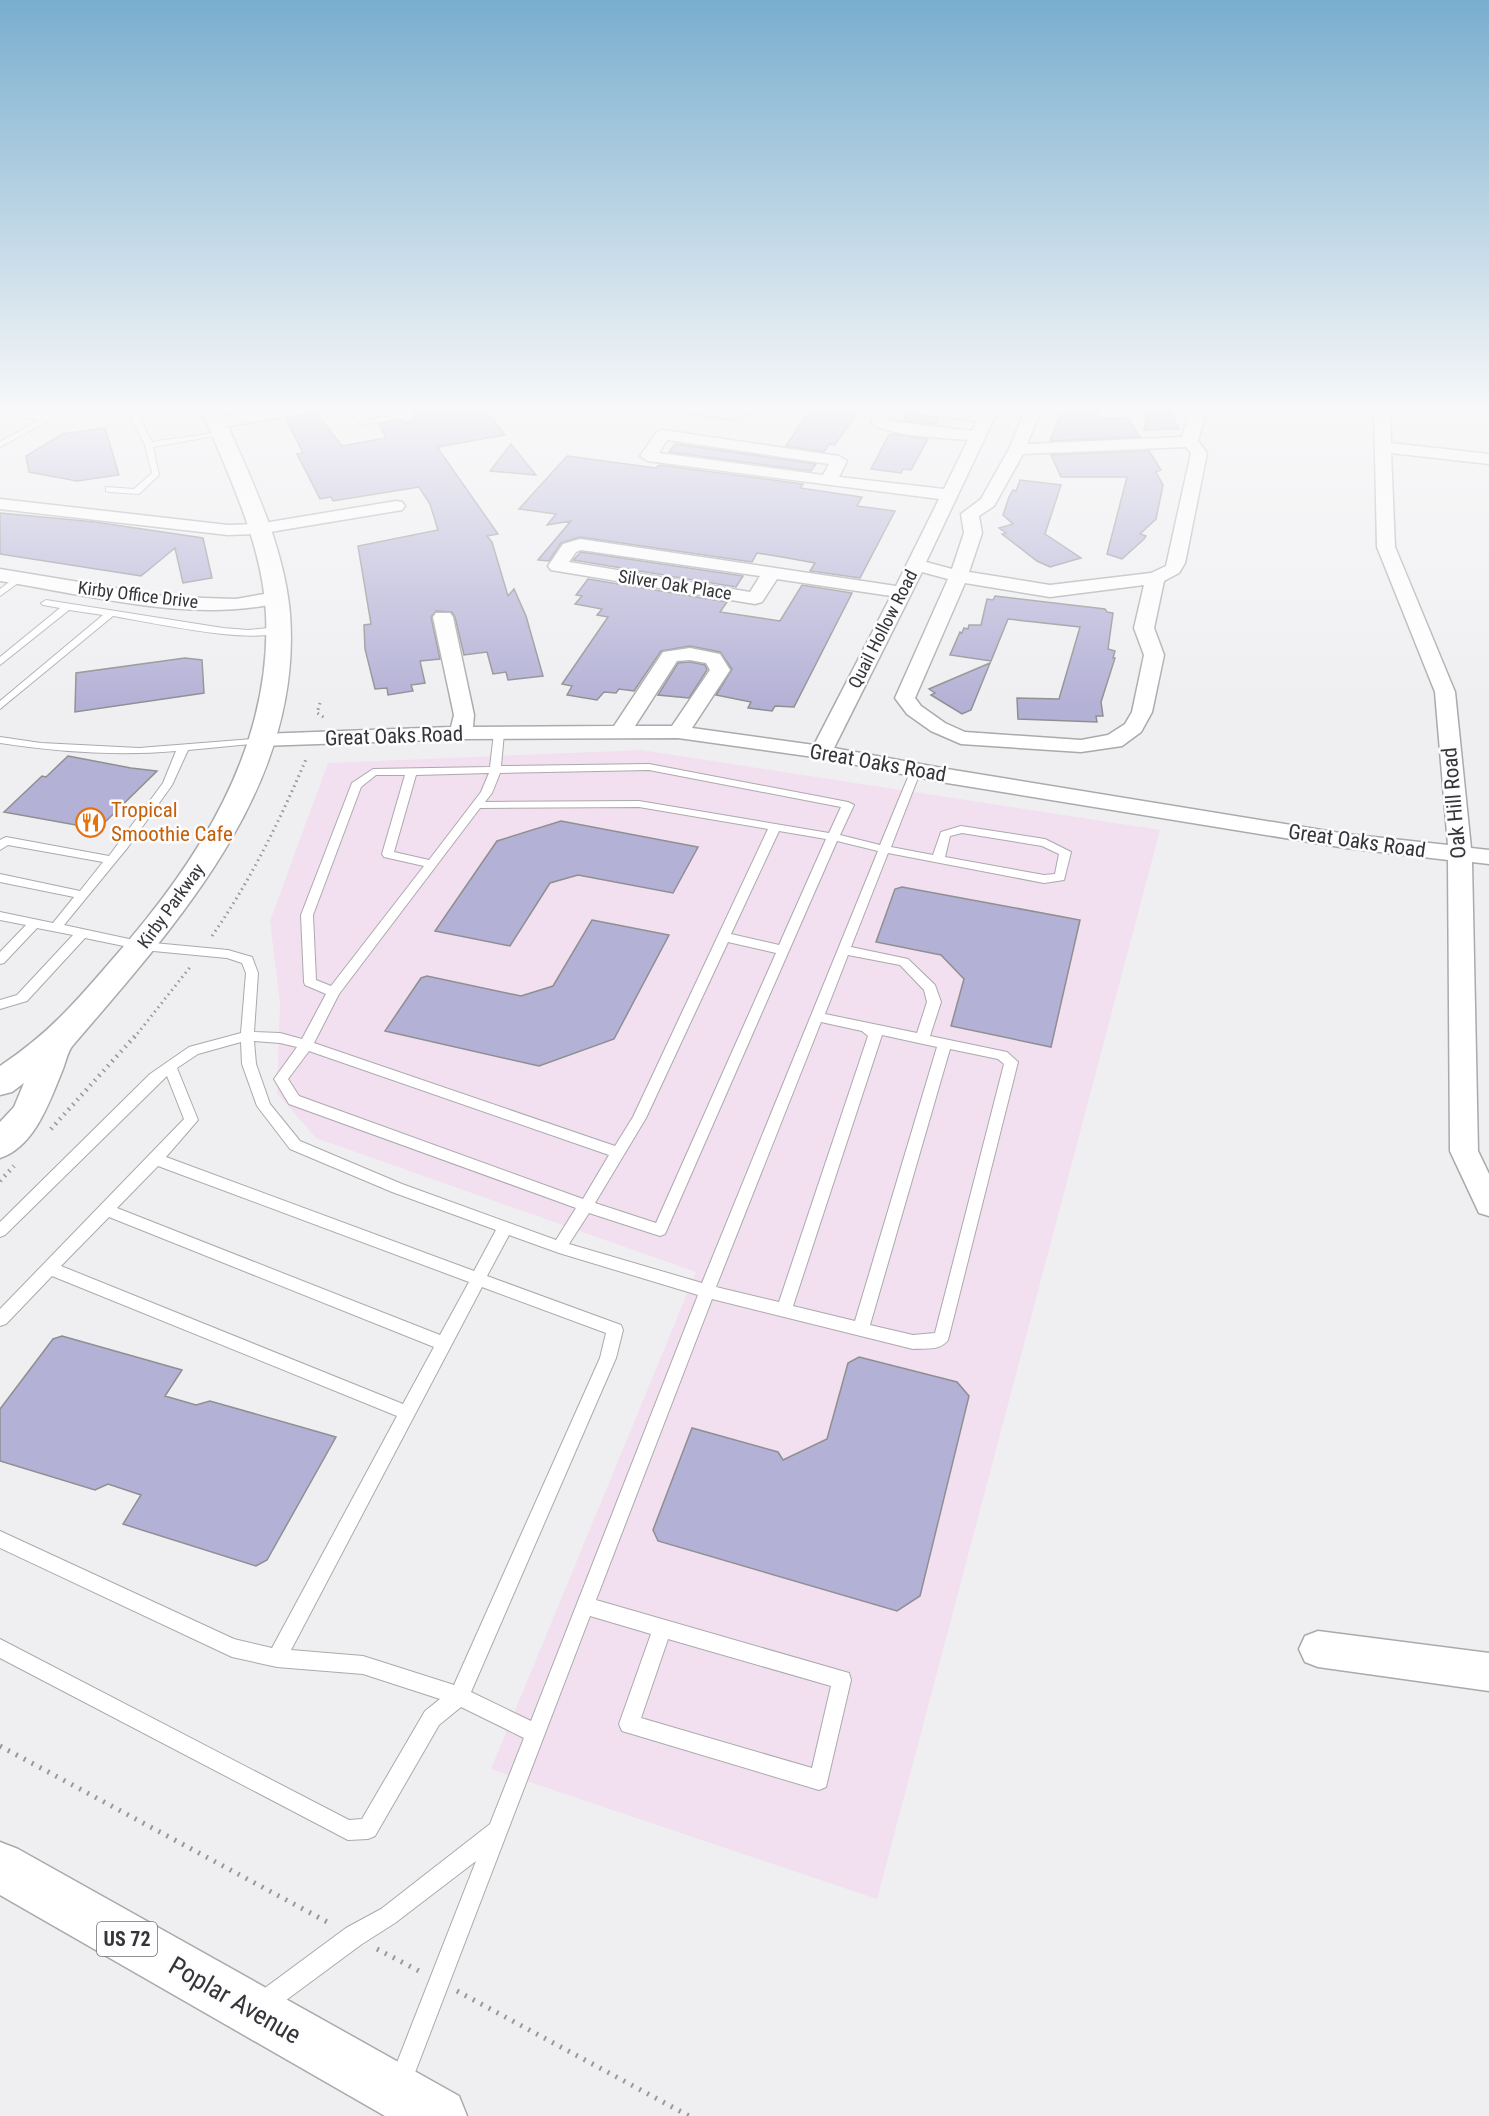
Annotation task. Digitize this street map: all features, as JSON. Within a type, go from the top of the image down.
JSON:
[{"type":"main road","name":"Kirby Parkway","points":[[0,1083],[58,1041],[143,946],[175,904],[211,850],[241,793],[261,740],[275,679],[278,630],[276,598],[258,529],[249,507]]},
{"type":"main road","name":"Kirby Parkway","points":[[7,1155],[28,1113],[58,1041]]},
{"type":"main road","name":"Poplar Avenue","points":[[0,1867],[417,2104]]},
{"type":"street","points":[[24,507],[207,528],[258,529],[392,507]]},
{"type":"street","name":"Quail Hollow Road","points":[[821,752],[943,507]]},
{"type":"street","points":[[981,507],[970,514],[973,532],[959,576],[905,698],[914,710],[938,727],[961,738],[1081,746],[1097,745],[1126,735],[1134,728],[1142,712],[1154,655],[1144,628],[1155,578]]},
{"type":"street","points":[[916,564],[959,576],[1050,591],[1155,578],[1173,569],[1176,563],[1188,507]]},
{"type":"street","name":"Oak Hill Road","points":[[1384,507],[1386,547],[1445,692],[1460,854],[1464,1151],[1489,1205]]},
{"type":"street","name":"Silver Oak Place","points":[[580,544],[772,572],[755,598],[557,566],[569,548],[580,544]]},
{"type":"street","points":[[772,572],[901,592]]},
{"type":"street","name":"Kirby Office Drive","points":[[0,575],[170,603],[236,605],[276,598]]},
{"type":"street","points":[[443,617],[464,715],[461,733]]},
{"type":"street","points":[[620,733],[670,656],[690,654],[713,658],[720,670],[678,732]]},
{"type":"street","name":"Great Oaks Road","points":[[261,740],[461,733],[678,732],[821,752],[947,776],[1346,841],[1489,857]]},
{"type":"street","points":[[947,776],[961,738]]},
{"type":"street","points":[[1318,1649],[1489,1672]]},
{"type":"lane","points":[[0,593],[20,578]]},
{"type":"lane","points":[[46,603],[223,631],[248,633],[278,630]]},
{"type":"lane","points":[[0,662],[68,606]]},
{"type":"lane","points":[[0,706],[111,613]]},
{"type":"lane","points":[[333,992],[310,982],[307,915],[356,785],[373,772],[495,771],[649,767],[848,805],[660,1230],[586,1206],[294,1100],[281,1079],[306,1045],[333,992],[486,793],[495,771],[499,733]]},
{"type":"lane","points":[[0,740],[41,746],[139,751],[261,740]]},
{"type":"lane","points":[[56,927],[111,860],[168,783],[183,748]]},
{"type":"lane","points":[[417,2104],[499,1829],[707,1291],[916,770]]},
{"type":"lane","points":[[411,772],[388,854],[432,864]]},
{"type":"lane","points":[[477,805],[639,804],[833,837],[884,850],[938,860],[1044,879],[1060,878],[1065,852],[1045,843],[961,829],[945,834],[938,860]]},
{"type":"lane","points":[[558,1247],[586,1206],[639,1118],[775,827]]},
{"type":"lane","points":[[0,846],[6,841],[111,860]]},
{"type":"lane","points":[[0,878],[82,895]]},
{"type":"lane","points":[[0,916],[143,946],[228,954],[248,960],[252,973],[248,1036],[249,1064],[264,1107],[295,1145],[397,1188],[558,1247],[707,1291],[913,1342],[938,1341],[942,1335],[1011,1062],[1002,1055],[818,1017]]},
{"type":"lane","points":[[0,960],[35,923]]},
{"type":"lane","points":[[0,1005],[22,998],[82,933]]},
{"type":"lane","points":[[724,937],[783,950]]},
{"type":"lane","points":[[844,950],[904,962],[930,988],[934,1002],[922,1039]]},
{"type":"lane","points":[[784,1310],[875,1035],[869,1028]]},
{"type":"lane","points":[[0,1231],[155,1077],[194,1050],[248,1036],[280,1038],[306,1045],[618,1153]]},
{"type":"lane","points":[[861,1329],[945,1043]]},
{"type":"lane","points":[[0,1319],[191,1120],[170,1067]]},
{"type":"lane","points":[[0,1648],[348,1830],[368,1829],[432,1718],[459,1696],[608,1358],[615,1330],[156,1159]]},
{"type":"lane","points":[[106,1210],[444,1344]]},
{"type":"lane","points":[[277,1658],[505,1228]]},
{"type":"lane","points":[[49,1268],[407,1413]]},
{"type":"lane","points":[[0,1539],[232,1648],[277,1658],[363,1665],[459,1696],[537,1734]]},
{"type":"lane","points":[[586,1606],[842,1680],[819,1780],[628,1724],[662,1628]]},
{"type":"lane","points":[[254,2010],[354,1936],[388,1916],[499,1829]]},
{"type":"path","points":[[45,1136],[131,1041],[201,951],[249,880],[274,833],[307,757],[312,754]]},
{"type":"path","points":[[0,1180],[7,1155]]},
{"type":"shaded area","points":[[641,750],[1160,830],[877,1899],[491,1769],[696,1272],[316,1138],[277,1093],[280,1003],[270,921],[328,763]]},
{"type":"building","points":[[431,507],[479,507],[498,534],[487,536],[492,542],[508,596],[514,589],[526,616],[543,676],[508,680],[506,672],[493,674],[487,652],[464,655],[452,612],[436,611],[431,617],[440,659],[420,661],[425,683],[411,685],[413,691],[388,695],[387,688],[375,689],[365,649],[364,625],[371,624],[358,546],[438,530]]},
{"type":"building","points":[[521,507],[863,507],[895,511],[860,578],[810,571],[815,563],[757,553],[752,562],[580,537],[561,543],[549,561],[538,560],[571,521],[547,525],[556,514],[519,509]]},
{"type":"building","points":[[1006,507],[1054,507],[1045,534],[1081,558],[1050,567],[1037,561],[1002,534],[1006,533],[999,528],[1013,524],[1003,515]]},
{"type":"building","points":[[1119,507],[1159,507],[1156,519],[1140,534],[1146,536],[1144,539],[1122,559],[1107,554]]},
{"type":"building","points":[[0,513],[95,522],[203,538],[212,578],[183,583],[175,548],[141,576],[0,554]]},
{"type":"building","points":[[581,552],[743,576],[736,587],[573,560]]},
{"type":"building","points":[[588,579],[727,602],[720,612],[780,621],[802,585],[852,593],[794,707],[775,706],[772,711],[748,708],[751,702],[716,695],[732,669],[720,652],[690,646],[661,651],[634,691],[619,689],[616,693],[604,692],[597,700],[567,695],[572,686],[562,684],[608,617],[597,615],[602,609],[575,604],[582,596],[576,595]]},
{"type":"building","points":[[995,596],[1105,609],[1113,613],[1108,649],[1115,651],[1113,658],[1115,658],[1101,702],[1103,716],[1096,716],[1097,722],[1018,719],[1017,698],[1059,699],[1080,627],[1008,619],[991,661],[950,655],[964,628],[968,629],[969,625],[981,625],[987,599],[993,600]]},
{"type":"building","points":[[185,658],[202,660],[204,693],[75,712],[76,673]]},
{"type":"building","points":[[690,662],[705,665],[707,670],[689,698],[658,695],[678,663]]},
{"type":"building","points":[[990,663],[971,710],[962,714],[931,695],[935,693],[929,689]]},
{"type":"building","points":[[68,756],[157,771],[98,829],[4,812],[42,776],[46,777]]},
{"type":"building","points":[[561,821],[698,847],[673,893],[578,875],[550,883],[510,946],[435,931],[497,841]]},
{"type":"building","points":[[902,887],[1080,920],[1051,1047],[951,1026],[964,979],[941,955],[876,942],[895,889]]},
{"type":"building","points":[[592,920],[669,935],[614,1039],[539,1066],[385,1031],[421,978],[427,976],[521,996],[553,986]]},
{"type":"building","points":[[62,1336],[182,1370],[165,1396],[196,1405],[210,1401],[336,1437],[267,1560],[256,1566],[123,1524],[141,1495],[108,1484],[95,1490],[0,1461],[0,1409],[53,1339]]},
{"type":"building","points":[[859,1357],[957,1382],[969,1396],[920,1596],[897,1611],[658,1541],[653,1530],[692,1428],[778,1452],[783,1460],[827,1439],[848,1363]]},
{"type":"place","name":"Tropical Smoothie Cafe","points":[[90,822]]}]
